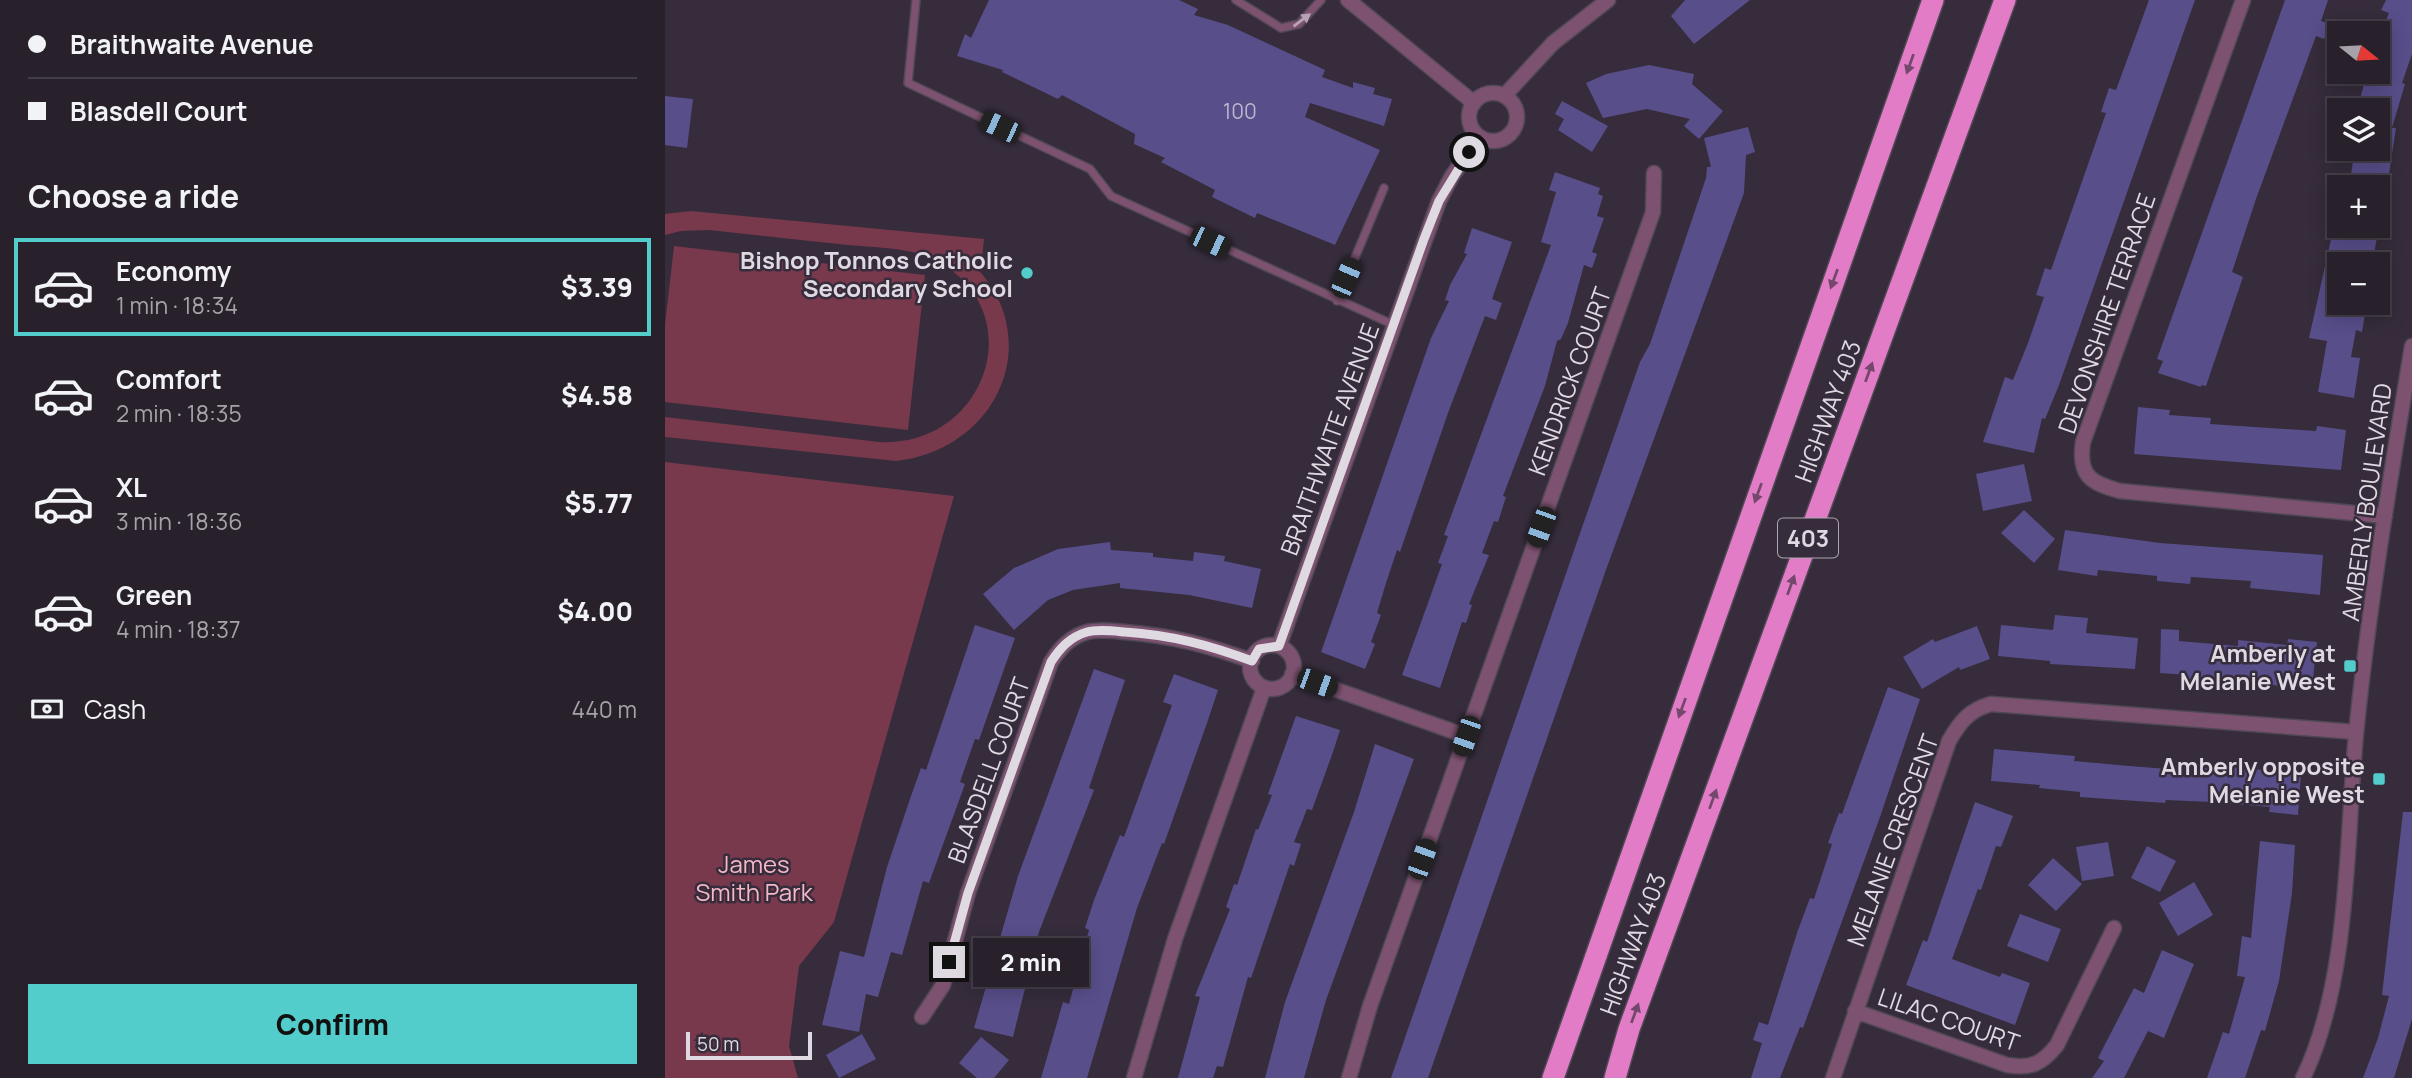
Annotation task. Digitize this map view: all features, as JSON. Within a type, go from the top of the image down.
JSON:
[{"type":"highway","name":"HIGHWAY 403","points":[[1553,1078],[1933,0]]},
{"type":"highway","name":"HIGHWAY 403","points":[[1615,1078],[1634,1016],[2005,0]]},
{"type":"street","points":[[1348,0],[1474,103]]},
{"type":"street","points":[[1505,95],[1553,43],[1608,0]]},
{"type":"street","name":"DEVONSHIRE TERRACE","points":[[2243,0],[2083,442],[2080,461],[2087,475],[2097,485],[2120,491],[2385,516]]},
{"type":"street","points":[[1485,94],[1505,95],[1517,112],[1514,130],[1502,139],[1480,137],[1471,125],[1470,110],[1474,103],[1485,94]]},
{"type":"street","name":"BRAITHWAITE AVENUE","points":[[1279,646],[1439,201],[1452,176],[1480,137]]},
{"type":"street","name":"KENDRICK COURT","points":[[1349,1078],[1370,1006],[1653,212],[1654,173]]},
{"type":"street","name":"AMBERLY BOULEVARD","points":[[2303,1078],[2318,1048],[2331,1004],[2356,732],[2385,516],[2412,346]]},
{"type":"street","name":"BLASDELL COURT","points":[[922,1017],[943,985],[968,893],[1051,662],[1058,650],[1070,640],[1089,631],[1116,631],[1197,641],[1252,661]]},
{"type":"street","points":[[1279,646],[1293,660],[1292,674],[1279,688],[1265,688],[1250,674],[1252,661],[1259,649],[1279,646]]},
{"type":"street","points":[[1292,674],[1466,736]]},
{"type":"street","points":[[1134,1078],[1175,939],[1265,688]]},
{"type":"street","name":"MELANIE CRESCENT","points":[[1833,1078],[1949,741],[1961,721],[1976,708],[1991,704],[2356,732]]},
{"type":"street","name":"LILAC COURT","points":[[1855,1011],[2007,1065],[2027,1069],[2045,1060],[2057,1045],[2114,928]]},
{"type":"lane","points":[[916,0],[908,83],[1090,169],[1111,196],[1394,325]]},
{"type":"lane","points":[[1236,0],[1281,28],[1299,24],[1321,0]]},
{"type":"lane","points":[[1337,301],[1384,188]]},
{"type":"green space","points":[[691,211],[984,239],[982,258],[965,257],[991,286],[1005,318],[1009,350],[1003,382],[987,410],[964,434],[933,452],[896,461],[665,437],[665,417],[879,442],[916,438],[946,424],[969,401],[984,373],[989,343],[983,312],[966,284],[927,256],[894,249],[709,230],[681,231],[665,235],[665,214]]},
{"type":"green space","points":[[674,246],[925,275],[908,430],[665,402],[665,325]]},
{"type":"green space","name":"James Smith Park","points":[[665,462],[954,496],[834,922],[799,966],[789,1046],[798,1078],[665,1078]]},
{"type":"building","points":[[989,0],[1179,0],[1198,9],[1194,15],[1228,25],[1325,70],[1322,77],[1353,88],[1353,82],[1375,88],[1373,94],[1392,99],[1384,126],[1310,103],[1305,117],[1380,150],[1335,245],[1257,213],[1255,218],[1212,197],[1215,190],[1161,162],[1165,158],[1134,144],[1135,134],[1062,95],[1058,99],[1002,72],[1003,70],[957,56],[965,34],[971,38]]},
{"type":"building","points":[[1685,0],[1750,0],[1694,44],[1671,16]]},
{"type":"building","points":[[2149,0],[2195,0],[2059,385],[2045,419],[2042,418],[2034,453],[1983,442],[2005,377],[2013,380],[2028,343],[2044,297],[2036,295],[2045,268],[2051,270],[2106,113],[2101,112],[2109,88],[2116,90]]},
{"type":"building","points":[[2285,0],[2328,0],[2321,21],[2327,23],[2327,32],[2324,39],[2316,36],[2232,272],[2243,277],[2206,386],[2201,387],[2158,373],[2163,361],[2157,359]]},
{"type":"building","points":[[2386,0],[2412,0],[2412,54],[2392,128],[2396,128],[2389,175],[2351,175],[2353,161],[2390,161],[2390,98],[2360,98],[2364,84],[2391,84],[2391,21],[2386,21],[2389,13],[2381,10]]},
{"type":"building","points":[[1649,65],[1694,74],[1692,84],[1723,111],[1699,139],[1684,126],[1690,119],[1647,109],[1603,118],[1586,83],[1606,74]]},
{"type":"building","points":[[665,96],[693,99],[687,148],[665,145]]},
{"type":"building","points":[[1562,101],[1608,126],[1592,152],[1558,130],[1564,119],[1555,114]]},
{"type":"building","points":[[1748,127],[1755,152],[1746,155],[1744,193],[1607,567],[1428,1078],[1391,1078],[1640,362],[1650,344],[1706,178],[1707,167],[1711,167],[1704,138]]},
{"type":"building","points":[[1555,172],[1600,188],[1598,194],[1603,196],[1597,216],[1604,218],[1592,252],[1597,254],[1592,268],[1584,265],[1568,323],[1561,339],[1557,341],[1545,386],[1503,496],[1506,497],[1498,522],[1494,521],[1482,553],[1489,555],[1469,604],[1472,605],[1466,623],[1462,622],[1440,688],[1402,675],[1442,564],[1438,563],[1448,536],[1444,535],[1551,245],[1541,242],[1556,192],[1549,190]]},
{"type":"building","points":[[1472,228],[1512,242],[1492,299],[1502,303],[1496,320],[1485,316],[1448,413],[1400,552],[1397,550],[1386,583],[1377,613],[1381,615],[1371,642],[1375,644],[1365,669],[1321,652],[1431,338],[1449,301],[1445,300],[1450,285],[1467,254],[1464,253]]},
{"type":"building","points":[[2331,238],[2377,238],[2374,252],[2328,252]]},
{"type":"building","points":[[2327,257],[2327,315],[2365,315],[2362,332],[2356,330],[2351,357],[2360,358],[2354,398],[2318,392],[2327,341],[2309,338]]},
{"type":"building","points":[[2138,407],[2170,410],[2169,415],[2211,418],[2210,424],[2316,431],[2317,426],[2346,430],[2341,470],[2134,454]]},
{"type":"building","points":[[2024,464],[2032,501],[1983,511],[1976,474]]},
{"type":"building","points":[[2024,510],[2055,539],[2034,563],[2001,533]]},
{"type":"building","points":[[2065,530],[2160,543],[2323,555],[2320,595],[2250,588],[2251,581],[2191,577],[2190,584],[2157,581],[2157,576],[2098,570],[2097,576],[2058,570]]},
{"type":"building","points":[[1110,542],[1111,550],[1153,553],[1153,557],[1193,561],[1194,552],[1225,556],[1224,561],[1261,569],[1252,608],[1189,595],[1120,588],[1120,583],[1073,590],[1048,600],[1014,630],[983,594],[1014,568],[1058,549]]},
{"type":"building","points":[[2055,615],[2088,618],[2086,633],[2138,638],[2135,669],[2050,664],[2050,661],[1998,656],[2001,625],[2053,630]]},
{"type":"building","points":[[975,625],[1015,638],[979,740],[975,739],[960,782],[965,784],[929,883],[923,881],[902,955],[891,952],[878,997],[866,994],[859,1032],[822,1025],[840,951],[864,957],[887,867],[921,768],[926,770]]},
{"type":"building","points":[[1977,626],[1990,659],[1960,670],[1959,667],[1922,689],[1903,657],[1933,639],[1935,642]]},
{"type":"building","points":[[2161,629],[2179,630],[2179,641],[2238,646],[2238,640],[2287,645],[2288,639],[2317,642],[2312,688],[2187,679],[2188,675],[2160,673]]},
{"type":"building","points":[[1094,669],[1125,680],[1089,788],[1094,790],[1039,932],[1013,1037],[974,1028],[1018,876]]},
{"type":"building","points":[[1174,674],[1218,690],[1164,844],[1162,843],[1137,908],[1087,1078],[1041,1078],[1063,1002],[1069,1004],[1089,930],[1085,928],[1094,900],[1120,835],[1124,837],[1172,705],[1163,702]]},
{"type":"building","points":[[1888,687],[1920,699],[1880,817],[1803,1028],[1800,1027],[1780,1078],[1751,1078],[1762,1043],[1753,1040],[1759,1022],[1768,1025],[1798,930],[1810,898],[1814,899],[1832,844],[1828,843],[1839,813],[1842,814]]},
{"type":"building","points":[[1296,716],[1340,730],[1333,752],[1312,810],[1307,809],[1294,842],[1301,844],[1294,866],[1290,864],[1251,978],[1248,977],[1223,1067],[1217,1066],[1213,1078],[1178,1078],[1200,997],[1195,996],[1230,909],[1226,907],[1234,884],[1237,885],[1256,829],[1258,830],[1272,795],[1268,794]]},
{"type":"building","points":[[1375,744],[1414,759],[1326,1000],[1304,1078],[1265,1078],[1285,1002],[1354,812]]},
{"type":"building","points":[[1994,749],[2075,756],[2074,761],[2129,766],[2181,770],[2182,766],[2228,770],[2228,767],[2301,773],[2298,815],[2269,812],[2270,807],[2211,802],[2166,800],[2165,803],[2080,797],[2080,792],[1991,781]]},
{"type":"building","points":[[1975,802],[2013,816],[2001,847],[1996,846],[1952,959],[2000,977],[2002,973],[2030,983],[2015,1025],[1906,985],[1923,940],[1927,942]]},
{"type":"building","points":[[2403,812],[2412,812],[2412,1019],[2394,1078],[2363,1078],[2378,1038],[2389,996],[2382,995]]},
{"type":"building","points":[[2260,841],[2295,845],[2292,893],[2279,981],[2265,1031],[2261,1030],[2245,1078],[2207,1078],[2223,1032],[2229,1034],[2245,977],[2237,976],[2242,936],[2251,938]]},
{"type":"building","points":[[2108,842],[2114,876],[2082,881],[2076,847]]},
{"type":"building","points":[[2147,846],[2176,861],[2160,892],[2131,878]]},
{"type":"building","points":[[2053,858],[2082,884],[2056,911],[2028,885]]},
{"type":"building","points":[[2194,882],[2213,915],[2178,936],[2159,903]]},
{"type":"building","points":[[2020,914],[2061,929],[2048,962],[2007,946]]},
{"type":"building","points":[[2162,950],[2194,964],[2164,1038],[2148,1031],[2124,1078],[2092,1078],[2104,1061],[2098,1058],[2134,988],[2144,993]]},
{"type":"building","points":[[862,1034],[876,1059],[839,1078],[826,1055]]},
{"type":"building","points":[[981,1037],[1009,1060],[994,1078],[977,1078],[959,1063]]},
{"type":"place","name":"Bishop Tonnos Catholic Secondary School","points":[[1027,273]]},
{"type":"place","name":"Amberly at Melanie West","points":[[2350,666]]},
{"type":"place","name":"Amberly opposite Melanie West","points":[[2379,779]]},
{"type":"route","points":[[949,962],[968,893],[1051,662],[1058,650],[1070,640],[1089,631],[1157,634],[1197,641],[1252,661],[1259,649],[1279,646],[1424,239],[1439,201],[1469,152]]}]
